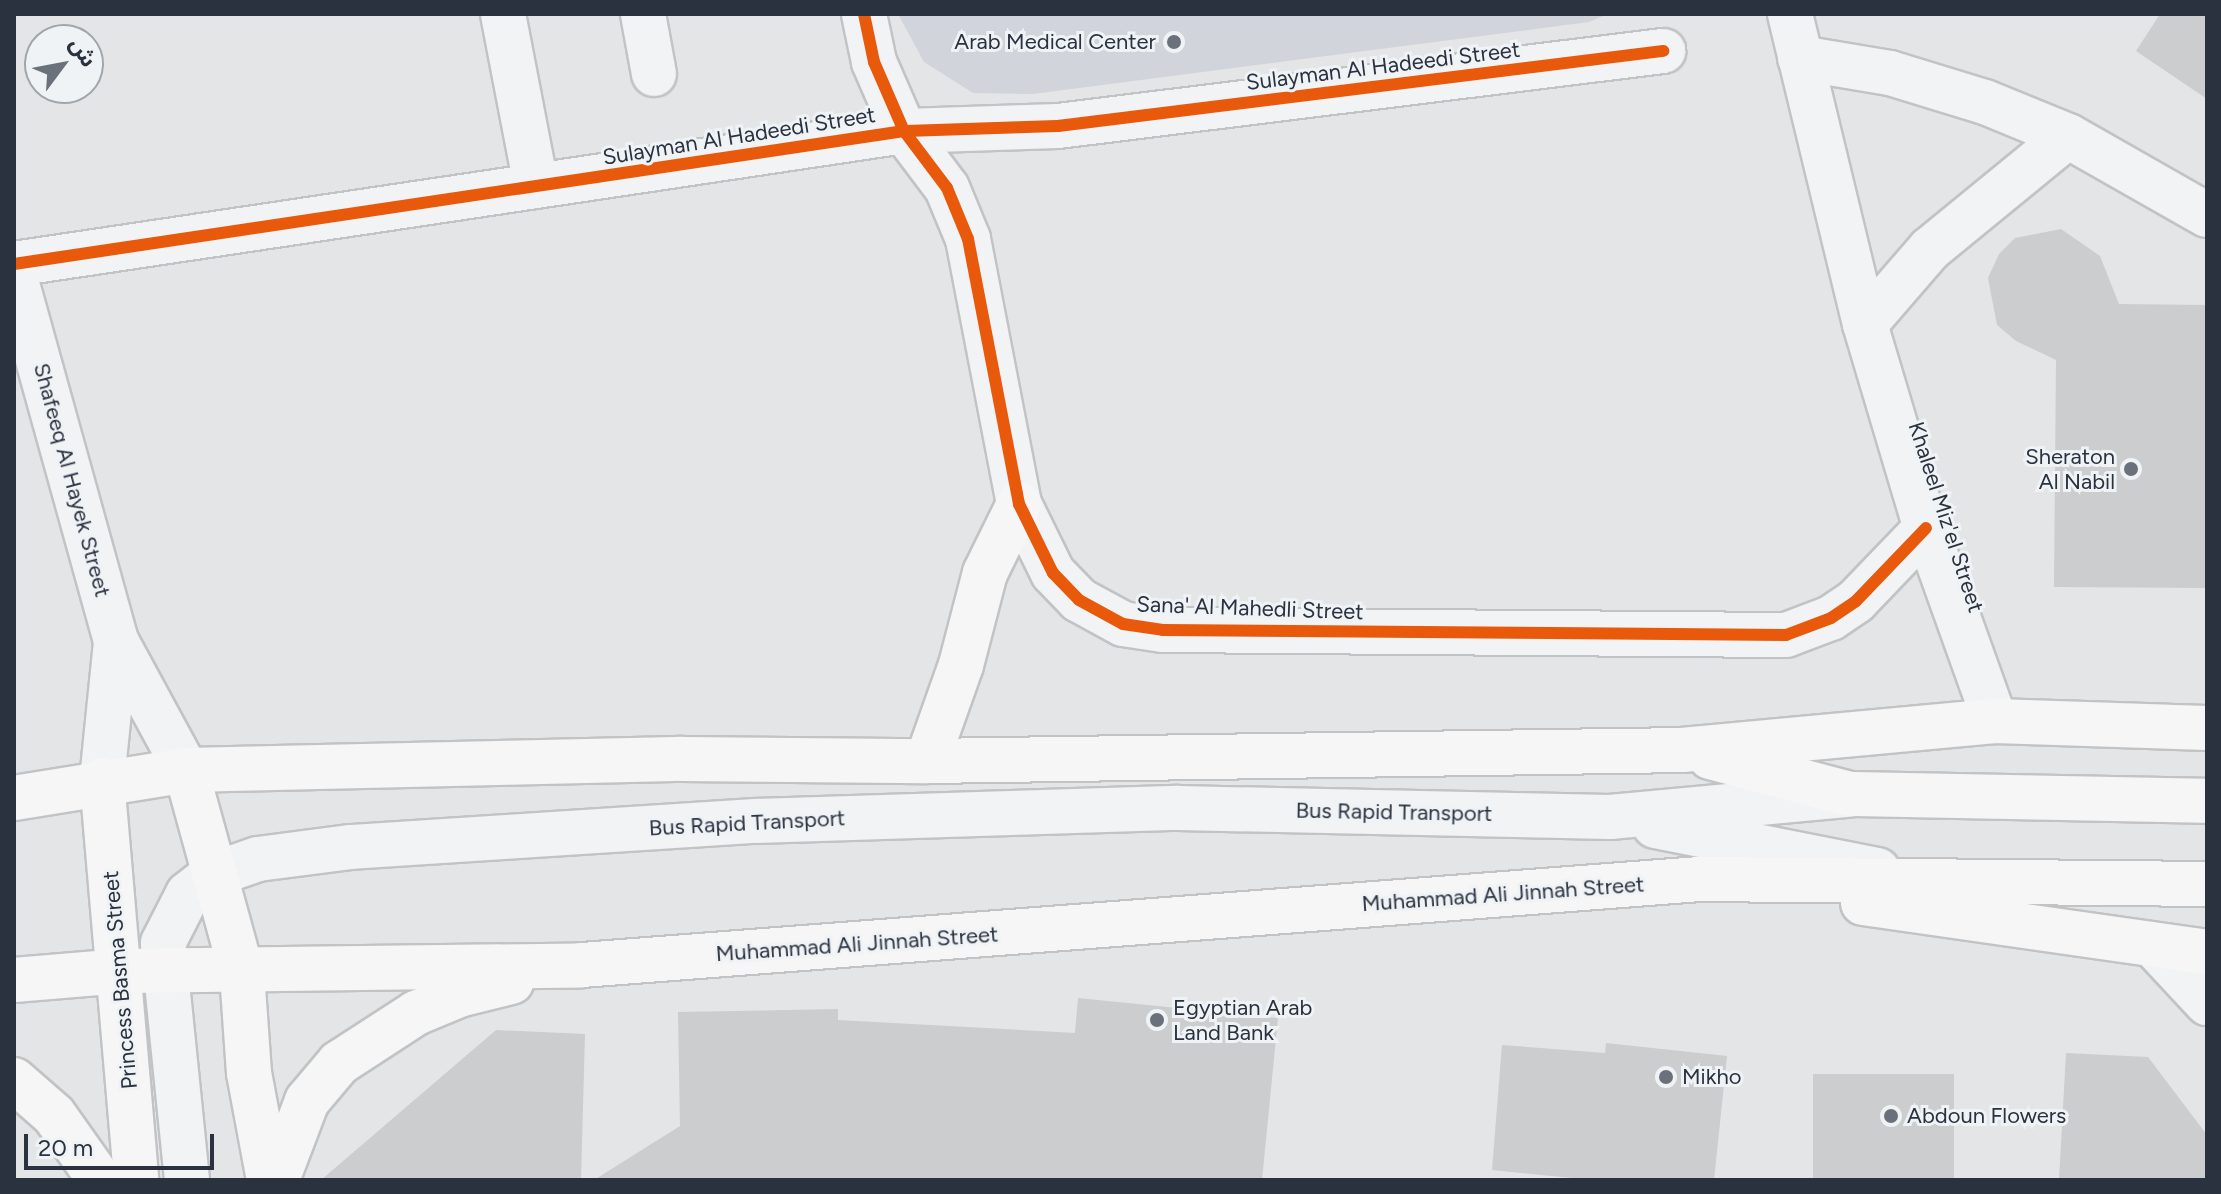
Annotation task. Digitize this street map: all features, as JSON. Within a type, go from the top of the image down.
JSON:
[{"type":"main road","points":[[927,761],[961,665],[985,573],[1019,504]]},
{"type":"main road","points":[[14,798],[102,780],[186,770],[682,759],[927,761],[1682,750],[1995,721],[2207,728]]},
{"type":"main road","points":[[1682,750],[1850,794],[2207,801]]},
{"type":"main road","points":[[186,770],[212,875],[242,973],[249,1073],[269,1180]]},
{"type":"main road","name":"Princess Basma Street","points":[[102,780],[142,971],[136,1180]]},
{"type":"main road","name":"Muhammad Ali Jinnah Street","points":[[14,980],[142,971],[242,973],[582,965],[1699,879],[2207,884]]},
{"type":"main road","name":"Muhammad Ali Jinnah Street","points":[[1699,879],[2207,952]]},
{"type":"main road","points":[[277,1180],[307,1101],[339,1063],[416,1013],[459,995],[582,965]]},
{"type":"main road","points":[[14,1080],[54,1115],[100,1180]]},
{"type":"street","points":[[503,14],[536,186]]},
{"type":"street","points":[[643,14],[654,74]]},
{"type":"street","name":"Sana' Al Mahedli Street","points":[[864,14],[874,62],[904,131],[947,188],[968,239],[1019,504],[1053,573],[1079,600],[1123,624],[1163,630],[1786,635],[1831,618],[1856,601],[1926,528]]},
{"type":"street","name":"Khaleel Miz'el Street","points":[[1790,14],[1865,324],[1926,528],[1995,721]]},
{"type":"street","name":"Sulayman Al Hadeedi Street","points":[[14,264],[904,131],[1058,126],[1663,51]]},
{"type":"street","points":[[1800,58],[1890,73],[1985,102],[2068,136],[2207,215]]},
{"type":"street","points":[[1865,324],[1930,249],[2068,136]]},
{"type":"street","name":"Shafeeq Al Hayek Street","points":[[14,273],[116,641]]},
{"type":"street","points":[[14,393],[63,443]]},
{"type":"street","points":[[116,641],[186,770]]},
{"type":"street","points":[[102,780],[116,641]]},
{"type":"street","name":"Bus Rapid Transport","points":[[187,1180],[142,971],[188,894],[212,875],[258,859],[351,847],[756,821],[1178,808],[1610,817],[1850,794]]},
{"type":"street","name":"Bus Rapid Transport","points":[[1610,817],[1933,881]]},
{"type":"street","points":[[2154,946],[2207,1003]]},
{"type":"shaded area","name":"Arab Medical Center","points":[[898,14],[1608,14],[1589,22],[1033,94],[973,93],[924,62]]},
{"type":"building","points":[[2160,14],[2207,14],[2207,99],[2136,51]]},
{"type":"building","name":"Sheraton Al Nabil","points":[[2061,229],[2100,256],[2119,304],[2207,305],[2207,588],[2054,587],[2056,360],[2016,341],[1997,325],[1988,278],[1999,254],[2015,238]]},
{"type":"building","points":[[1078,998],[1278,1018],[1262,1180],[594,1180],[680,1126],[678,1012],[838,1009],[838,1020],[1075,1033]]},
{"type":"building","points":[[496,1030],[585,1034],[581,1180],[321,1180]]},
{"type":"building","points":[[1606,1043],[1727,1056],[1714,1180],[1592,1180],[1492,1170],[1502,1045],[1605,1053]]},
{"type":"building","points":[[2066,1053],[2148,1057],[2207,1135],[2207,1180],[2059,1180]]},
{"type":"building","points":[[1813,1074],[1954,1074],[1954,1180],[1813,1180]]},
{"type":"cycle path","points":[[864,14],[874,62],[904,131],[947,188],[968,239],[1019,504],[1053,573],[1079,600],[1123,624],[1163,630],[1786,635],[1831,618],[1856,601],[1926,528]]},
{"type":"cycle path","points":[[14,264],[904,131],[1058,126],[1663,51]]},
{"type":"place","name":"Arab Medical Center","points":[[1174,42]]},
{"type":"place","name":"Sheraton Al Nabil","points":[[2131,469]]},
{"type":"place","name":"Egyptian Arab Land Bank","points":[[1157,1020]]},
{"type":"place","name":"Mikho","points":[[1666,1077]]},
{"type":"place","name":"Abdoun Flowers","points":[[1891,1116]]}]
